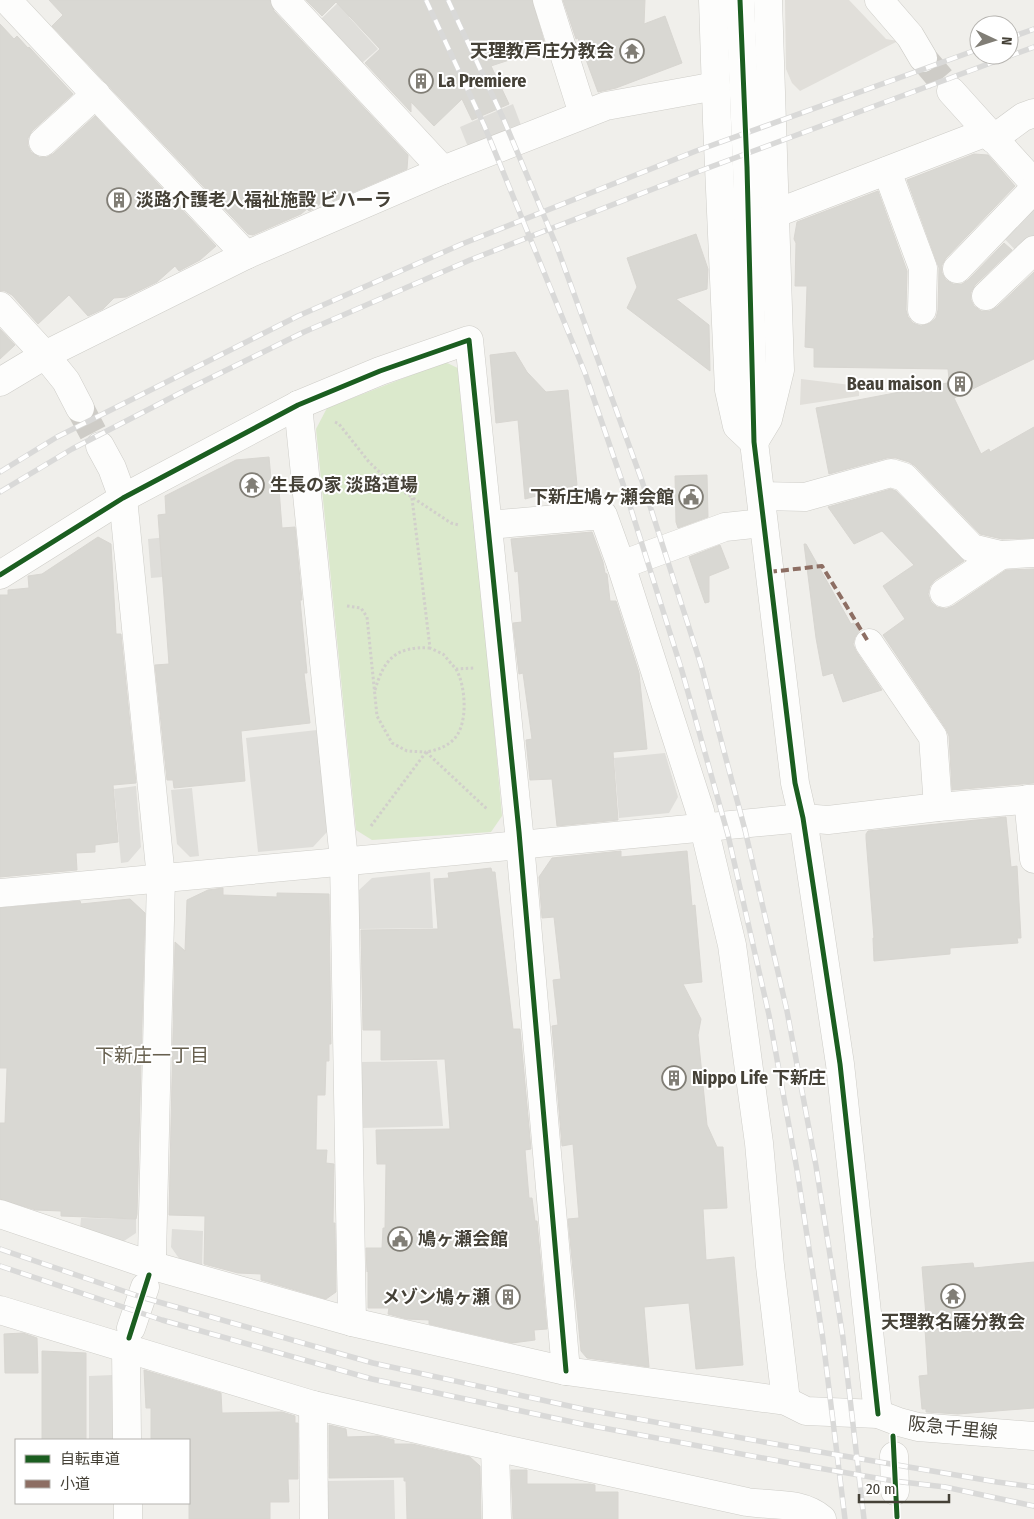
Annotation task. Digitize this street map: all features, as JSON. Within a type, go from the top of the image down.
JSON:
[{"type":"street","points":[[7,0],[246,255]]},
{"type":"street","points":[[285,0],[443,170]]},
{"type":"street","points":[[547,0],[583,114]]},
{"type":"street","points":[[713,0],[729,390],[737,426],[754,442]]},
{"type":"street","points":[[740,0],[747,167],[754,442],[796,783],[840,1064],[878,1414]]},
{"type":"street","points":[[754,442],[768,420],[780,370],[768,0]]},
{"type":"street","points":[[879,0],[910,36],[923,58]]},
{"type":"street","points":[[0,382],[45,355],[246,255],[443,170],[606,106],[716,86]]},
{"type":"street","points":[[951,91],[1034,183]]},
{"type":"street","points":[[43,142],[96,94]]},
{"type":"street","points":[[774,214],[887,171],[990,135],[1034,113]]},
{"type":"street","points":[[887,171],[923,268],[922,310]]},
{"type":"street","points":[[957,269],[1034,189]]},
{"type":"street","points":[[986,296],[1034,250]]},
{"type":"street","points":[[0,306],[66,381],[80,408]]},
{"type":"street","points":[[0,575],[123,498],[298,406],[380,371],[469,340],[520,846],[566,1371]]},
{"type":"street","points":[[298,406],[344,860],[352,1322]]},
{"type":"street","points":[[100,446],[112,468],[123,498],[161,878],[152,1257],[129,1338],[127,1439]]},
{"type":"street","points":[[760,496],[806,497],[891,473],[904,477],[972,548],[1001,555],[1034,553]]},
{"type":"street","points":[[488,525],[603,516],[621,565],[705,828],[733,955],[759,1143],[770,1266],[786,1400]]},
{"type":"street","points":[[621,565],[726,526],[763,523]]},
{"type":"street","points":[[944,593],[1001,555]]},
{"type":"street","points":[[869,642],[933,737],[938,807]]},
{"type":"street","points":[[0,893],[344,860],[520,846],[802,818],[828,820],[938,807],[1031,799],[1034,859]]},
{"type":"street","name":"阪急千里線","points":[[0,1214],[147,1276],[566,1371],[786,1400],[806,1411],[878,1414],[918,1427],[1034,1436]]},
{"type":"street","points":[[0,1310],[129,1338],[313,1405],[747,1502],[764,1505],[796,1506],[822,1519]]},
{"type":"street","points":[[313,1405],[314,1519]]},
{"type":"street","points":[[495,1447],[497,1519]]},
{"type":"street","points":[[894,1456],[895,1492]]},
{"type":"street","points":[[128,1504],[128,1519]]},
{"type":"path","points":[[298,406],[340,424],[369,462],[392,484],[452,523],[465,527],[488,525]]},
{"type":"path","points":[[412,497],[430,648]]},
{"type":"path","points":[[319,609],[352,606],[361,608],[367,616],[374,693],[377,716],[392,743],[406,751],[426,752],[440,749],[454,740],[461,727],[464,712],[463,690],[459,675],[443,654],[430,648],[413,649],[398,653],[386,663],[374,693]]},
{"type":"path","points":[[456,669],[502,665]]},
{"type":"path","points":[[426,752],[493,815]]},
{"type":"path","points":[[368,829],[426,752]]},
{"type":"shaded area","points":[[341,0],[367,0],[349,17],[378,49],[362,63],[321,19]]},
{"type":"shaded area","points":[[785,0],[849,0],[886,39],[898,41],[800,91],[792,83],[786,69]]},
{"type":"shaded area","points":[[513,104],[521,125],[468,147],[460,127]]},
{"type":"shaded area","points":[[1034,205],[1034,244],[1021,256],[999,233]]},
{"type":"shaded area","points":[[801,379],[859,386],[859,396],[800,405]]},
{"type":"shaded area","points":[[226,531],[230,571],[151,578],[148,539]]},
{"type":"shaded area","points":[[317,730],[327,832],[313,847],[258,852],[246,738]]},
{"type":"shaded area","points":[[665,753],[678,797],[669,813],[619,818],[614,758]]},
{"type":"shaded area","points":[[136,786],[141,847],[128,862],[121,863],[114,789]]},
{"type":"shaded area","points":[[192,788],[199,856],[190,857],[177,844],[171,790]]},
{"type":"shaded area","points":[[430,872],[433,928],[359,929],[358,891],[372,878]]},
{"type":"shaded area","points":[[437,1061],[443,1126],[361,1128],[360,1062]]},
{"type":"shaded area","points":[[81,1218],[136,1219],[136,1233],[121,1243],[80,1229]]},
{"type":"shaded area","points":[[172,1229],[203,1231],[202,1269],[183,1264],[171,1247]]},
{"type":"shaded area","points":[[113,1375],[114,1439],[89,1439],[89,1376]]},
{"type":"shaded area","points":[[394,1480],[395,1519],[324,1519],[323,1481]]},
{"type":"green space","points":[[445,362],[462,370],[502,816],[491,832],[372,840],[356,830],[316,429],[327,408]]},
{"type":"building","points":[[49,0],[270,0],[274,11],[408,155],[407,169],[333,201],[329,196],[309,211],[307,209],[301,214],[253,235],[248,234],[52,26],[63,15]]},
{"type":"building","points":[[306,0],[532,0],[546,48],[491,66],[509,104],[472,120],[462,99],[434,126],[411,102],[411,112],[365,63],[380,49],[336,2],[322,16]]},
{"type":"building","points":[[563,0],[645,0],[644,24],[665,16],[682,63],[616,88],[598,92],[578,38],[576,39]]},
{"type":"building","points":[[0,24],[14,39],[17,36],[29,47],[73,94],[32,131],[28,138],[28,146],[31,152],[39,157],[47,157],[53,154],[95,116],[216,246],[200,260],[179,271],[175,266],[157,282],[126,297],[114,298],[103,309],[88,316],[69,295],[38,324],[12,295],[5,291],[0,291]]},
{"type":"building","points":[[974,154],[988,155],[1015,186],[946,258],[942,265],[942,273],[946,280],[953,284],[962,284],[1004,243],[1012,250],[975,285],[971,292],[971,300],[974,306],[981,311],[990,311],[997,307],[1034,272],[1034,359],[954,398],[981,454],[989,449],[990,452],[1034,427],[1034,538],[1002,539],[980,534],[909,462],[896,458],[887,458],[829,474],[816,408],[947,383],[950,390],[948,369],[814,367],[814,348],[805,347],[807,286],[795,286],[796,243],[794,239],[797,222],[878,191],[907,271],[906,310],[908,317],[913,323],[921,326],[930,323],[936,318],[938,310],[939,268],[907,180]]},
{"type":"building","points":[[696,234],[708,269],[707,289],[676,299],[709,325],[710,371],[627,308],[637,287],[627,258]]},
{"type":"building","points":[[0,329],[15,345],[0,359]]},
{"type":"building","points":[[515,352],[527,372],[546,392],[568,390],[577,485],[525,499],[518,420],[496,423],[490,355]]},
{"type":"building","points":[[269,457],[272,490],[279,489],[282,528],[295,527],[307,673],[304,673],[310,723],[241,731],[245,781],[174,788],[173,780],[167,780],[155,665],[169,664],[158,515],[166,514],[165,496],[236,460]]},
{"type":"building","name":"下新庄鳩ヶ瀬会館","points":[[707,475],[708,517],[678,528],[676,522],[675,476]]},
{"type":"building","points":[[891,489],[896,491],[964,561],[935,580],[930,586],[928,594],[931,602],[937,607],[945,609],[953,606],[1006,570],[1034,569],[1034,783],[952,790],[949,736],[946,729],[883,635],[905,619],[883,586],[914,565],[882,531],[854,544],[828,507]]},
{"type":"building","points":[[592,532],[605,573],[607,574],[610,601],[616,601],[639,673],[647,749],[613,752],[618,820],[557,826],[552,779],[530,780],[526,740],[532,739],[523,673],[519,674],[513,623],[522,622],[518,571],[515,572],[511,539]]},
{"type":"building","points":[[98,537],[111,544],[116,634],[121,634],[136,783],[113,785],[118,842],[95,845],[95,852],[76,853],[77,870],[0,877],[0,595],[8,595],[8,590],[29,588],[28,576],[42,574]]},
{"type":"building","points":[[804,544],[806,544],[851,624],[854,623],[859,631],[853,644],[882,690],[843,702],[833,673],[823,676],[816,638]]},
{"type":"building","points":[[720,545],[729,568],[709,576],[709,602],[705,603],[689,557]]},
{"type":"building","points":[[1006,817],[1011,867],[1017,866],[1021,938],[1017,938],[1018,943],[950,948],[950,954],[874,961],[866,838],[868,831]]},
{"type":"building","points":[[621,851],[621,857],[687,851],[692,906],[695,905],[702,982],[683,984],[701,1019],[698,1035],[707,1125],[717,1147],[723,1147],[727,1208],[703,1209],[706,1260],[734,1257],[743,1365],[696,1369],[689,1303],[644,1307],[649,1367],[587,1358],[581,1351],[568,1219],[579,1218],[573,1144],[562,1146],[552,1026],[558,1025],[553,980],[561,979],[554,917],[542,918],[539,877],[552,858]]},
{"type":"building","points":[[491,868],[492,872],[495,872],[513,1029],[520,1029],[531,1149],[525,1150],[529,1198],[532,1198],[535,1221],[537,1221],[547,1329],[534,1330],[535,1340],[512,1343],[429,1324],[429,1320],[407,1319],[388,1314],[389,1308],[368,1308],[366,1248],[382,1248],[383,1228],[385,1228],[386,1164],[377,1164],[376,1130],[450,1129],[445,1059],[381,1060],[381,1030],[363,1030],[361,930],[438,929],[434,879],[449,878],[448,873]]},
{"type":"building","points":[[223,888],[223,895],[277,897],[277,893],[329,894],[331,1044],[329,1044],[329,1061],[326,1061],[325,1095],[317,1095],[316,1150],[327,1150],[326,1163],[334,1164],[333,1223],[335,1223],[336,1292],[326,1299],[261,1280],[261,1274],[238,1273],[204,1264],[205,1216],[169,1215],[175,942],[185,951],[187,900],[208,890]]},
{"type":"building","points":[[130,899],[145,913],[136,1219],[61,1216],[61,1211],[36,1210],[0,1199],[0,1123],[5,1123],[7,1068],[0,1068],[0,908],[80,901],[81,904]]},
{"type":"building","points":[[1034,1262],[1034,1408],[958,1414],[926,1412],[926,1409],[922,1409],[919,1376],[928,1375],[925,1329],[927,1328],[922,1267],[973,1263],[974,1268]]},
{"type":"building","points":[[23,1333],[37,1338],[38,1373],[5,1373],[4,1334]]},
{"type":"building","points":[[42,1351],[86,1353],[86,1439],[42,1439]]},
{"type":"building","points":[[144,1370],[221,1393],[222,1413],[282,1412],[295,1416],[295,1423],[298,1423],[298,1479],[288,1479],[289,1502],[270,1502],[270,1519],[189,1519],[190,1439],[151,1439],[151,1408],[146,1408]]},
{"type":"building","points":[[329,1425],[346,1429],[347,1437],[378,1436],[394,1440],[394,1444],[412,1444],[470,1457],[480,1466],[481,1519],[407,1519],[406,1481],[404,1481],[404,1477],[329,1478]]},
{"type":"building","points":[[511,1470],[527,1470],[527,1484],[590,1484],[595,1485],[595,1492],[618,1492],[618,1519],[513,1519]]},
{"type":"tunnel","points":[[923,58],[951,91]]},
{"type":"tunnel","points":[[80,408],[100,446]]},
{"type":"railway","points":[[426,0],[484,125],[585,373],[624,487],[682,671],[728,835],[769,1015],[797,1170],[823,1340],[845,1519]]},
{"type":"railway","points":[[448,0],[503,118],[557,247],[642,481],[701,665],[745,830],[787,1011],[816,1166],[843,1338],[864,1519]]},
{"type":"railway","points":[[1019,34],[1034,29]]},
{"type":"railway","points":[[0,492],[72,449],[188,389],[304,332],[470,260],[697,172],[1034,47]]},
{"type":"railway","points":[[0,472],[57,437],[298,316],[462,244],[696,151],[969,53]]},
{"type":"railway","points":[[0,1249],[141,1297],[373,1363],[583,1409],[797,1448],[1034,1487]]},
{"type":"railway","points":[[0,1266],[162,1320],[372,1379],[582,1424],[795,1464],[894,1481],[945,1487],[1034,1506]]},
{"type":"marked path","points":[[769,572],[822,566],[869,643]]},
{"type":"cycle path","points":[[740,0],[747,167],[754,442],[795,783],[803,818],[840,1064],[878,1414]]},
{"type":"cycle path","points":[[0,575],[123,498],[298,405],[380,371],[469,340],[519,832],[566,1371]]},
{"type":"cycle path","points":[[129,1338],[149,1275]]},
{"type":"cycle path","points":[[893,1436],[897,1517]]},
{"type":"place","name":"天理教芦庄分教会","points":[[632,51]]},
{"type":"place","name":"La Premiere","points":[[421,81]]},
{"type":"place","name":"淡路介護老人福祉施設 ビハーラ","points":[[119,200]]},
{"type":"place","name":"Beau maison","points":[[960,384]]},
{"type":"place","name":"生長の家 淡路道場","points":[[252,485]]},
{"type":"place","name":"下新庄鳩ヶ瀬会館","points":[[691,497]]},
{"type":"place","name":"Nippo Life 下新庄","points":[[674,1078]]},
{"type":"place","name":"鳩ヶ瀬会館","points":[[400,1239]]},
{"type":"place","name":"天理教名薩分教会","points":[[953,1296]]},
{"type":"place","name":"メゾン鳩ヶ瀬","points":[[508,1297]]},
{"type":"district","name":"下新庄一丁目","points":[[152,1055]]}]
